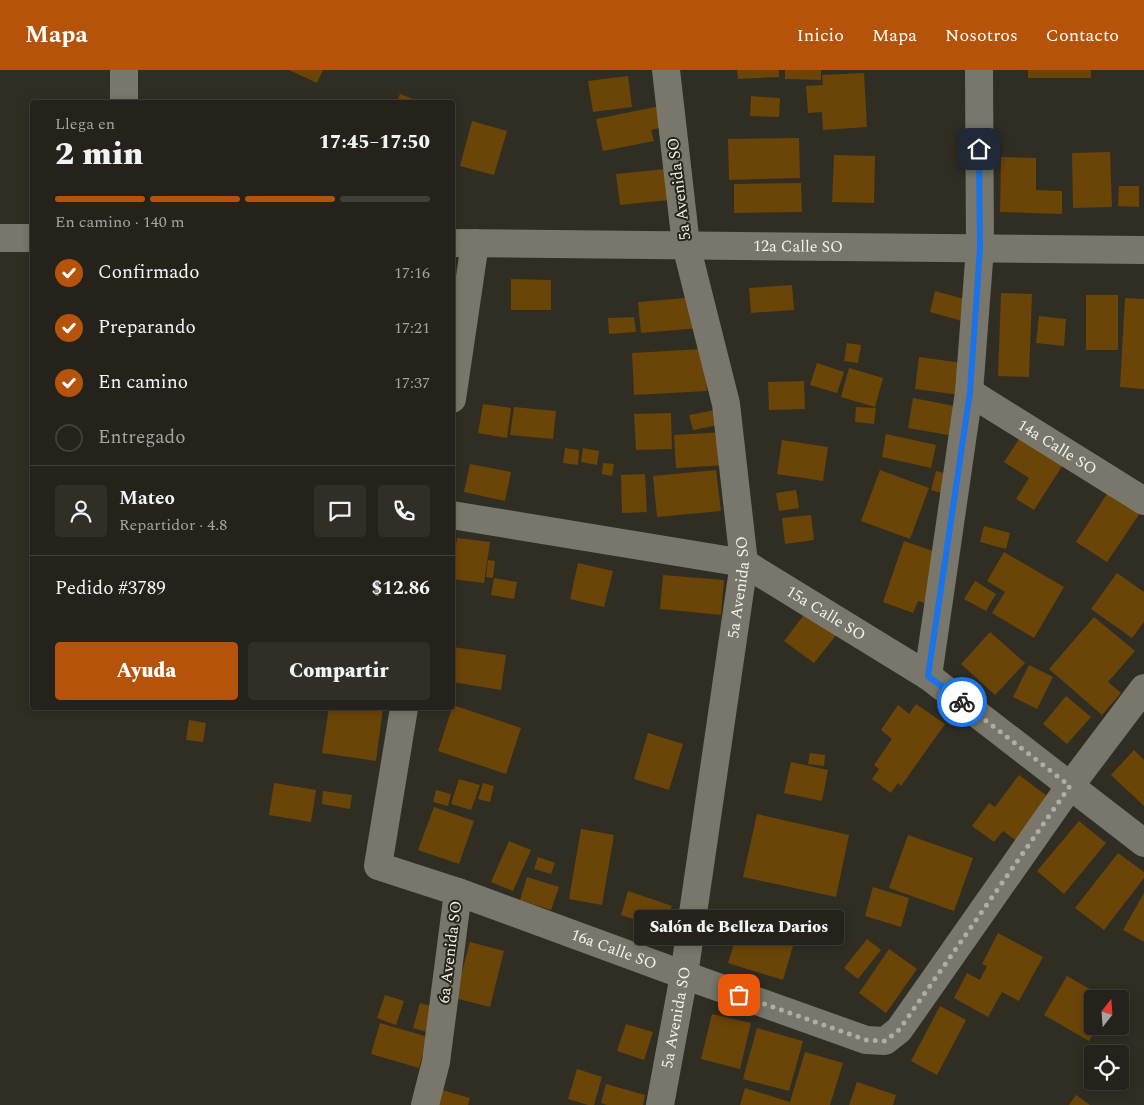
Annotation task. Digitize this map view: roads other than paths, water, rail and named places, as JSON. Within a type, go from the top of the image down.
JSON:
[{"type":"street","points":[[124,70],[124,100]]},
{"type":"street","name":"5a Avenida SO","points":[[660,1105],[684,975],[744,563],[726,404],[686,245],[666,70]]},
{"type":"street","points":[[928,676],[970,392],[980,248],[979,70]]},
{"type":"street","points":[[0,238],[30,238]]},
{"type":"street","points":[[455,360],[464,243]]},
{"type":"street","name":"12a Calle SO","points":[[464,243],[1144,250]]},
{"type":"street","name":"14a Calle SO","points":[[970,392],[1144,501]]},
{"type":"street","name":"15a Calle SO","points":[[455,515],[744,563],[928,676],[1144,843]]},
{"type":"street","points":[[1070,786],[1144,688]]},
{"type":"street","name":"6a Avenida SO","points":[[404,710],[378,866],[458,892],[436,1062],[425,1105]]},
{"type":"street","name":"16a Calle SO","points":[[458,892],[866,1040],[885,1041],[899,1030],[1070,786]]},
{"type":"place","name":"Salón de Belleza Darios","points":[[739,995]]}]
